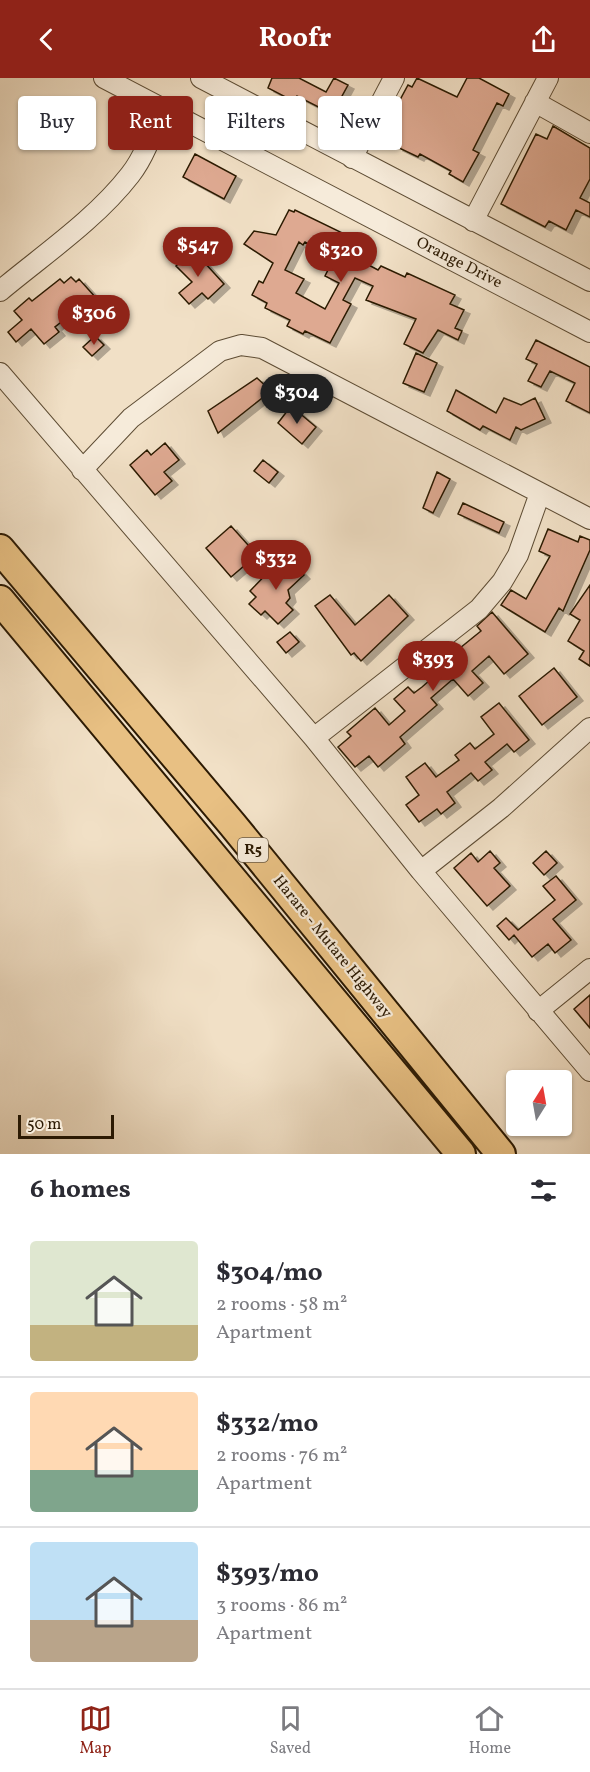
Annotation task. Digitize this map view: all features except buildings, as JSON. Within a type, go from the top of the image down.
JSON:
[{"type":"highway","name":"Harare - Mutare Highway","points":[[0,549],[232,824],[501,1154]]},
{"type":"highway","name":"Harare - Mutare Highway","points":[[0,600],[460,1154]]},
{"type":"street","name":"Orange Drive","points":[[104,78],[137,96]]},
{"type":"street","points":[[201,78],[590,282]]},
{"type":"street","points":[[351,158],[394,78]]},
{"type":"street","points":[[472,221],[548,78]]},
{"type":"street","points":[[535,102],[590,133]]},
{"type":"street","name":"Orange Drive","points":[[193,126],[590,332]]},
{"type":"street","points":[[0,291],[93,213],[130,175],[145,150]]},
{"type":"street","points":[[82,470],[131,417],[220,351],[241,345],[262,348],[590,519]]},
{"type":"street","points":[[0,373],[314,738],[421,871],[590,1071]]},
{"type":"street","points":[[314,738],[479,609],[502,582],[518,555],[540,493]]},
{"type":"street","points":[[421,871],[501,808],[590,728]]},
{"type":"street","points":[[538,1011],[590,969]]}]
